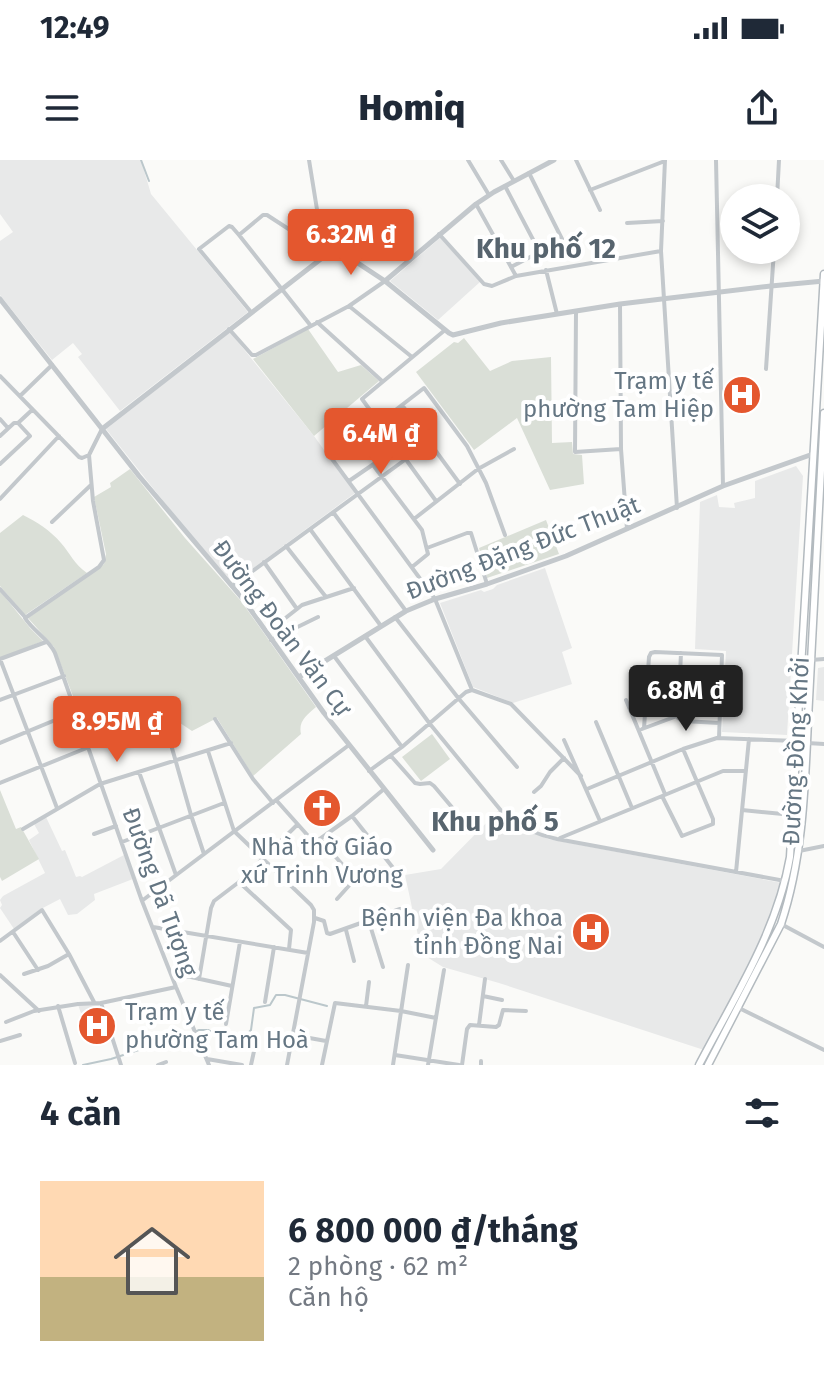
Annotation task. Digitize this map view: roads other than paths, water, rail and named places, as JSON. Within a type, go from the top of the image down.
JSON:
[{"type":"main road","name":"Đường Đồng Khởi","points":[[699,1065],[770,929],[786,881],[793,815],[824,274]]},
{"type":"main road","name":"Đường Đồng Khởi","points":[[708,1065],[781,924],[794,881],[799,851],[820,545],[824,413]]},
{"type":"main road","points":[[813,454],[823,450]]},
{"type":"main road","points":[[799,703],[809,704]]},
{"type":"main road","points":[[790,851],[799,851]]},
{"type":"street","points":[[309,160],[320,228],[335,248],[385,281],[451,334],[620,304],[824,281]]},
{"type":"street","points":[[468,160],[489,195]]},
{"type":"street","points":[[501,160],[514,181]]},
{"type":"street","points":[[229,329],[255,355],[311,326],[349,306],[385,281],[489,195],[554,160]]},
{"type":"street","points":[[576,160],[600,210]]},
{"type":"street","points":[[716,160],[723,486]]},
{"type":"street","points":[[778,184],[779,160]]},
{"type":"street","points":[[590,190],[665,161],[661,251],[677,508]]},
{"type":"street","points":[[529,173],[562,239]]},
{"type":"street","points":[[505,186],[538,249],[536,254],[511,267]]},
{"type":"street","points":[[476,204],[516,276]]},
{"type":"street","points":[[239,235],[267,215],[327,254]]},
{"type":"street","points":[[627,223],[663,221]]},
{"type":"street","points":[[251,312],[199,249],[227,227],[231,226],[239,235],[311,326]]},
{"type":"street","points":[[439,234],[484,284],[492,286],[516,276],[661,251]]},
{"type":"street","points":[[25,618],[99,567],[104,560],[89,455],[102,429],[335,248]]},
{"type":"street","points":[[766,369],[773,264]]},
{"type":"street","points":[[546,270],[557,314]]},
{"type":"street","name":"Đường Đoàn Văn Cự","points":[[0,299],[188,536],[232,586],[349,745],[433,850]]},
{"type":"street","points":[[620,304],[621,449],[627,529]]},
{"type":"street","points":[[349,306],[412,357]]},
{"type":"street","points":[[576,311],[575,452],[621,449]]},
{"type":"street","points":[[317,322],[382,381]]},
{"type":"street","points":[[436,501],[362,399],[445,330]]},
{"type":"street","points":[[20,396],[52,365]]},
{"type":"street","points":[[1,378],[81,458],[89,455]]},
{"type":"street","points":[[505,535],[492,498],[465,442],[424,388],[332,459],[435,599],[472,690],[511,704],[581,776]]},
{"type":"street","points":[[402,405],[460,484]]},
{"type":"street","points":[[0,436],[32,410]]},
{"type":"street","points":[[0,419],[8,428]]},
{"type":"street","points":[[0,464],[30,436],[18,423]]},
{"type":"street","points":[[0,499],[59,436]]},
{"type":"street","points":[[349,481],[397,448]]},
{"type":"street","points":[[414,519],[478,469],[514,449]]},
{"type":"street","name":"Đường Đặng Đức Thuật","points":[[298,677],[406,611],[566,556],[723,486],[813,454]]},
{"type":"street","points":[[232,586],[406,459]]},
{"type":"street","points":[[373,465],[422,530],[428,554],[412,567]]},
{"type":"street","points":[[52,522],[91,485]]},
{"type":"street","points":[[333,512],[406,611]]},
{"type":"street","points":[[310,529],[381,626]]},
{"type":"street","points":[[427,548],[471,533],[487,584]]},
{"type":"street","points":[[286,546],[326,597]]},
{"type":"street","points":[[264,562],[297,609]]},
{"type":"street","points":[[283,620],[302,605],[354,588]]},
{"type":"street","name":"Đường Dã Tượng","points":[[0,589],[53,648],[142,901],[208,1062]]},
{"type":"street","points":[[271,640],[318,617]]},
{"type":"street","points":[[395,617],[517,767]]},
{"type":"street","points":[[365,636],[430,724],[507,817],[540,835],[557,839],[786,881]]},
{"type":"street","points":[[46,642],[0,659],[57,808]]},
{"type":"street","points":[[644,728],[651,653],[722,655],[719,738]]},
{"type":"street","points":[[681,653],[677,716],[683,721],[719,723]]},
{"type":"street","points":[[334,655],[402,747]]},
{"type":"street","points":[[811,660],[824,659]]},
{"type":"street","points":[[0,700],[64,676]]},
{"type":"street","points":[[647,686],[721,690]]},
{"type":"street","points":[[369,771],[472,690]]},
{"type":"street","points":[[626,700],[682,836],[711,826],[714,822],[683,749]]},
{"type":"street","points":[[0,743],[77,711]]},
{"type":"street","points":[[638,730],[677,716]]},
{"type":"street","points":[[215,719],[253,779],[314,841],[352,816],[384,789]]},
{"type":"street","points":[[596,722],[632,808]]},
{"type":"street","points":[[168,734],[204,854]]},
{"type":"street","points":[[587,789],[683,749],[719,738],[797,741]]},
{"type":"street","points":[[736,872],[749,739]]},
{"type":"street","points":[[564,740],[600,821]]},
{"type":"street","points":[[23,829],[100,784],[231,743]]},
{"type":"street","points":[[807,743],[824,744]]},
{"type":"street","points":[[142,901],[349,745]]},
{"type":"street","points":[[0,782],[89,747]]},
{"type":"street","points":[[208,751],[234,831],[314,910],[287,1065]]},
{"type":"street","points":[[391,756],[415,783],[434,786],[472,831]]},
{"type":"street","points":[[534,792],[564,758]]},
{"type":"street","points":[[557,839],[727,770],[746,771]]},
{"type":"street","points":[[139,772],[176,875]]},
{"type":"street","points":[[122,842],[224,803]]},
{"type":"street","points":[[742,810],[793,815]]},
{"type":"street","points":[[352,816],[394,869]]},
{"type":"street","points":[[199,979],[212,904],[297,825]]},
{"type":"street","points":[[94,834],[116,826]]},
{"type":"street","points":[[320,839],[355,879],[337,899]]},
{"type":"street","points":[[799,851],[824,846]]},
{"type":"street","points":[[239,882],[291,930],[289,950]]},
{"type":"street","points":[[315,918],[324,921],[328,934],[400,909]]},
{"type":"street","points":[[0,941],[42,910],[98,1003],[120,1062]]},
{"type":"street","points":[[369,922],[383,967]]},
{"type":"street","points":[[781,924],[824,947]]},
{"type":"street","points":[[153,927],[308,953]]},
{"type":"street","points":[[346,930],[354,961]]},
{"type":"street","points":[[13,932],[38,970]]},
{"type":"street","points":[[226,1024],[240,942]]},
{"type":"street","points":[[265,1002],[274,947]]},
{"type":"street","points":[[24,974],[48,966],[69,954]]},
{"type":"street","points":[[393,1065],[408,965]]},
{"type":"street","points":[[428,1063],[444,970]]},
{"type":"street","points":[[0,975],[39,1011]]},
{"type":"street","points":[[172,976],[232,986]]},
{"type":"street","points":[[479,1025],[485,979]]},
{"type":"street","points":[[366,1006],[369,982]]},
{"type":"street","points":[[6,1022],[58,1006],[98,1003],[176,987]]},
{"type":"street","points":[[483,996],[502,1000]]},
{"type":"street","points":[[322,1065],[334,1004],[436,1018]]},
{"type":"street","points":[[58,1006],[75,1063]]},
{"type":"street","points":[[739,1008],[824,1050]]},
{"type":"street","points":[[395,1055],[428,1063],[460,1065],[471,1024],[498,1026],[503,1010],[526,1011]]},
{"type":"street","points":[[0,1041],[20,1035]]},
{"type":"street","points":[[293,1035],[327,1041]]},
{"type":"street","points":[[251,1065],[256,1042]]},
{"type":"street","points":[[158,1065],[166,1062]]},
{"type":"street","points":[[208,1062],[242,1065]]},
{"type":"waterway","points":[[141,160],[149,181]]},
{"type":"waterway","points":[[83,1065],[151,1046],[165,1046],[199,1030],[208,1030],[227,1040],[242,1039],[251,1030],[254,1008],[270,1005],[276,995],[327,1006]]},
{"type":"place","name":"Trạm y tế phường Tam Hiệp","points":[[742,395]]},
{"type":"place","name":"Nhà thờ Giáo xứ Trinh Vương","points":[[322,808]]},
{"type":"place","name":"Bệnh viện Đa khoa tỉnh Đồng Nai","points":[[591,932]]},
{"type":"place","name":"Trạm y tế phường Tam Hoà","points":[[97,1026]]},
{"type":"district","name":"Khu phố 12","points":[[546,248]]},
{"type":"district","name":"Khu phố 5","points":[[495,821]]}]
